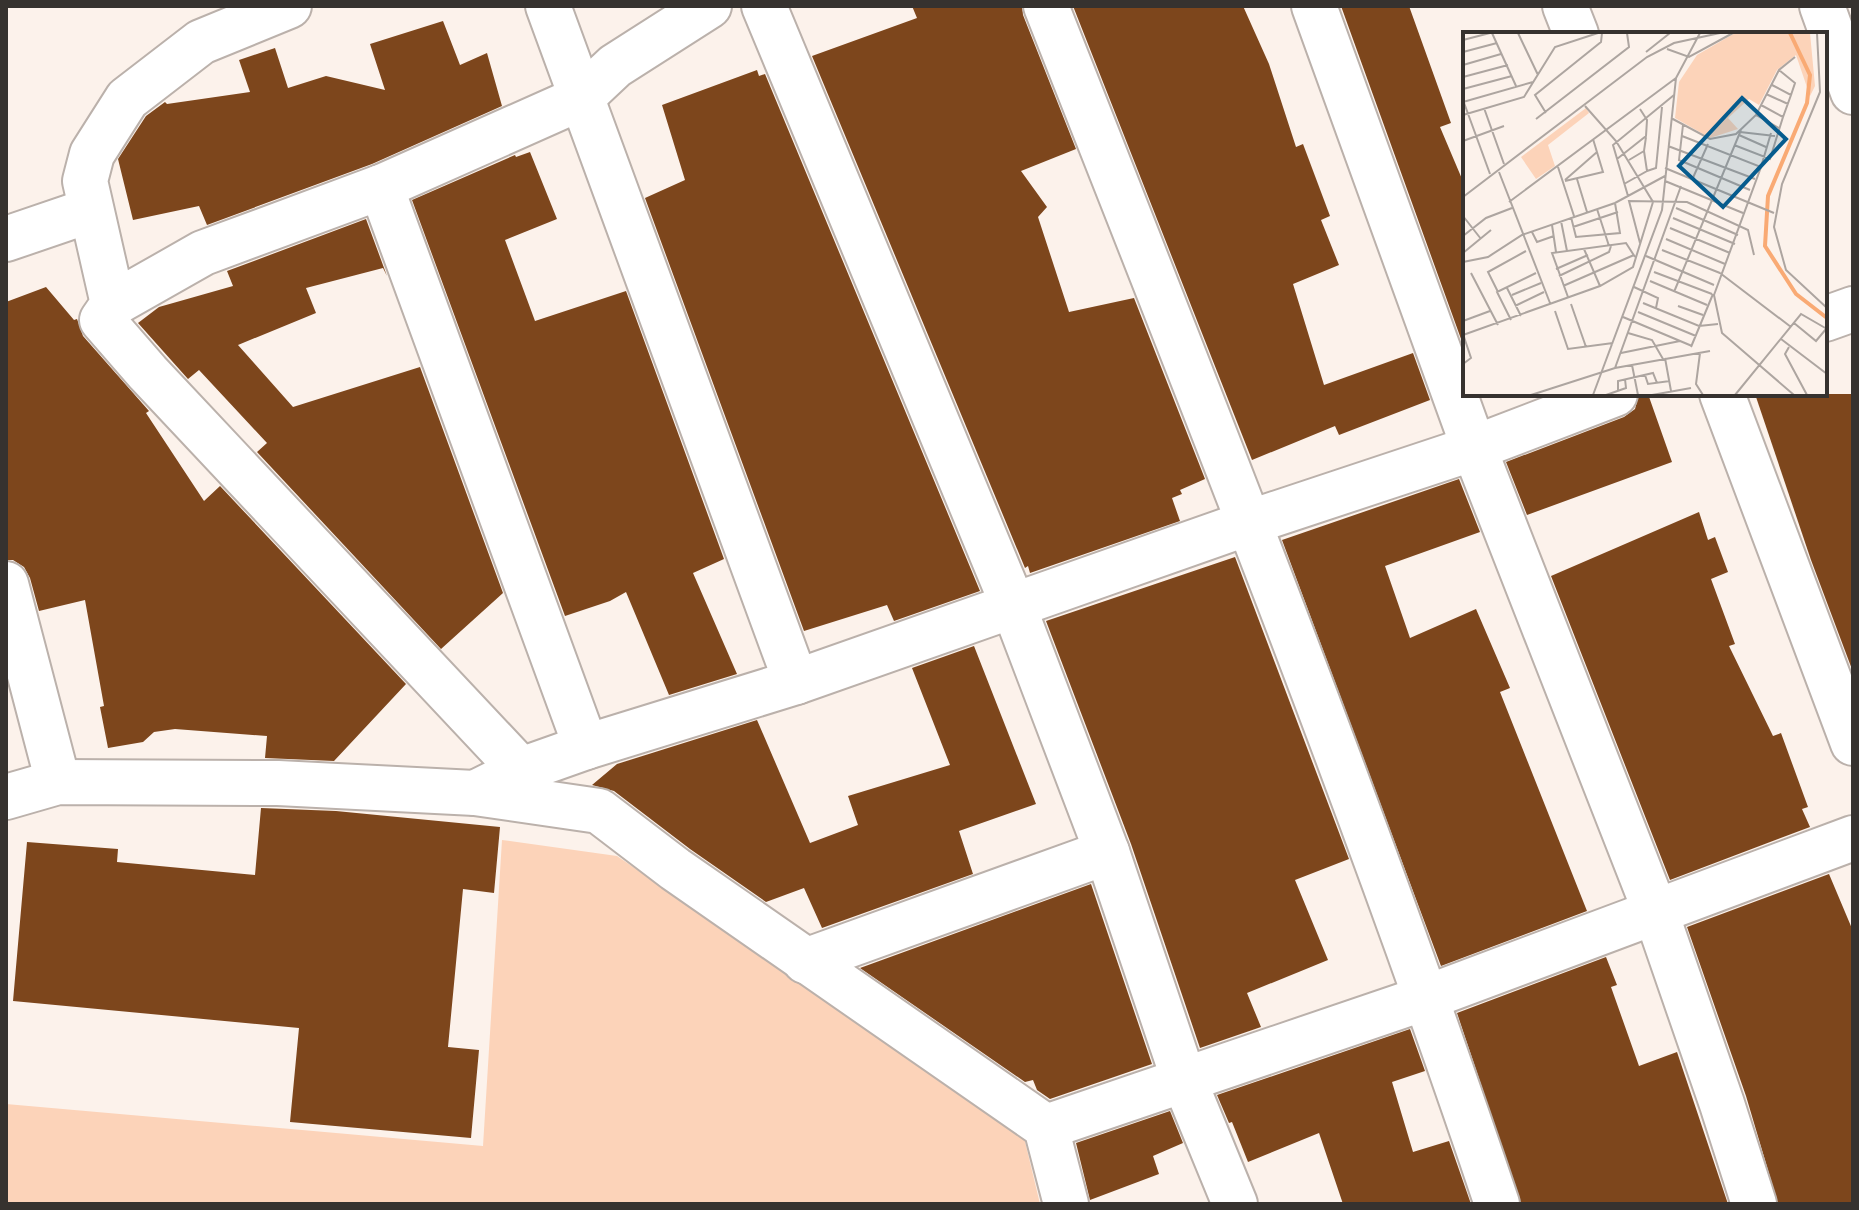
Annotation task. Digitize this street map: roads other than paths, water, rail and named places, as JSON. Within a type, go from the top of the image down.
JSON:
[{"type":"street","points":[[113,304],[85,181],[92,154],[127,99],[201,42],[289,6]]},
{"type":"street","points":[[548,6],[796,682]]},
{"type":"street","points":[[521,770],[148,373],[102,320],[113,304],[203,253],[381,187],[581,98],[615,66],[709,6]]},
{"type":"street","points":[[764,6],[1013,605],[1107,852],[1184,1080],[1235,1204]]},
{"type":"street","points":[[1046,6],[1251,522],[1428,997],[1497,1204]]},
{"type":"street","points":[[1314,6],[1474,448],[1656,913],[1754,1204]]},
{"type":"street","points":[[1565,6],[1575,32]]},
{"type":"street","points":[[1822,6],[1853,92]]},
{"type":"street","points":[[381,187],[586,747]]},
{"type":"street","points":[[6,239],[91,210]]},
{"type":"street","points":[[1827,318],[1853,309]]},
{"type":"street","points":[[475,793],[521,770],[586,747],[796,682],[1251,522],[1474,448],[1610,396]]},
{"type":"street","points":[[1723,396],[1853,743]]},
{"type":"street","points":[[6,584],[58,782]]},
{"type":"street","points":[[6,797],[58,782],[278,783],[475,793],[599,811],[805,961],[1046,1127],[1066,1204]]},
{"type":"street","points":[[1046,1127],[1428,997],[1853,838]]},
{"type":"street","points":[[805,961],[1107,852]]}]
